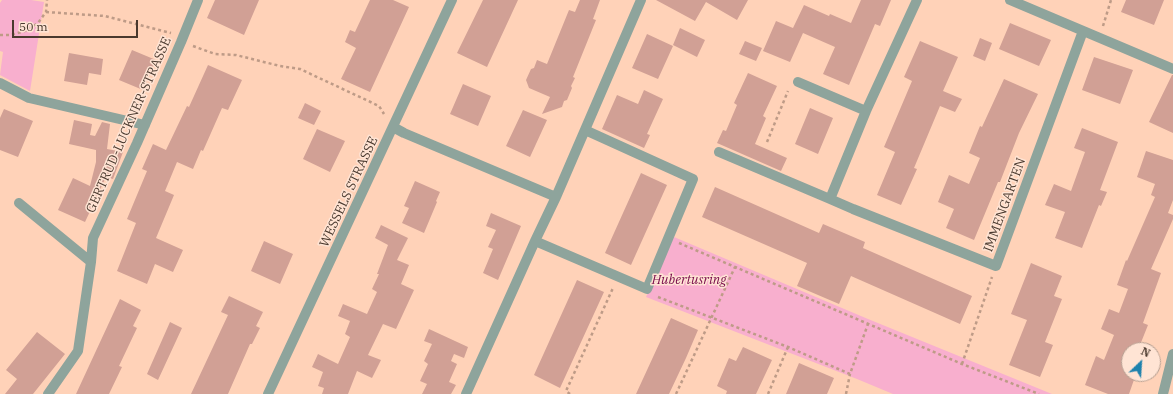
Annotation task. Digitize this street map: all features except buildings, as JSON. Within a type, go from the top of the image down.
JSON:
[{"type":"street","name":"GERTRUD-LUCKNER-STRASSE","points":[[48,394],[78,351],[91,262],[92,238],[145,125],[198,0]]},
{"type":"street","name":"WESSELS STRASSE","points":[[268,394],[452,0]]},
{"type":"street","points":[[466,394],[556,197],[641,0]]},
{"type":"street","points":[[830,199],[866,111],[917,0]]},
{"type":"street","points":[[1010,0],[1173,69]]},
{"type":"street","name":"IMMENGARTEN","points":[[719,152],[853,209],[996,266],[1083,31]]},
{"type":"street","points":[[798,82],[866,111]]},
{"type":"street","points":[[0,83],[29,98],[145,125]]},
{"type":"street","points":[[393,127],[556,197]]},
{"type":"street","points":[[535,241],[647,289],[693,179],[585,130]]},
{"type":"street","points":[[19,203],[91,262]]},
{"type":"street","points":[[1163,394],[1173,354]]},
{"type":"path","points":[[0,35],[11,35],[28,30],[38,23],[46,12],[48,0]]},
{"type":"path","points":[[1099,38],[1111,0]]},
{"type":"path","points":[[46,12],[105,16],[182,39],[215,54],[236,55],[280,66],[300,69],[379,106],[393,127]]},
{"type":"path","points":[[766,142],[791,84],[798,82]]},
{"type":"path","points":[[674,241],[962,364],[1039,394]]},
{"type":"path","points":[[962,364],[996,266]]},
{"type":"path","points":[[676,394],[735,267]]},
{"type":"path","points":[[570,394],[566,391],[613,287]]},
{"type":"path","points":[[656,297],[788,347],[850,374]]},
{"type":"path","points":[[846,394],[850,374],[868,324]]},
{"type":"path","points":[[768,394],[788,347]]},
{"type":"green space","points":[[2,0],[31,0],[44,2],[30,91],[0,75],[3,52],[0,51],[0,3]]},
{"type":"green space","name":"Hubertusring","points":[[674,237],[868,319],[1052,394],[893,394],[646,297]]}]
